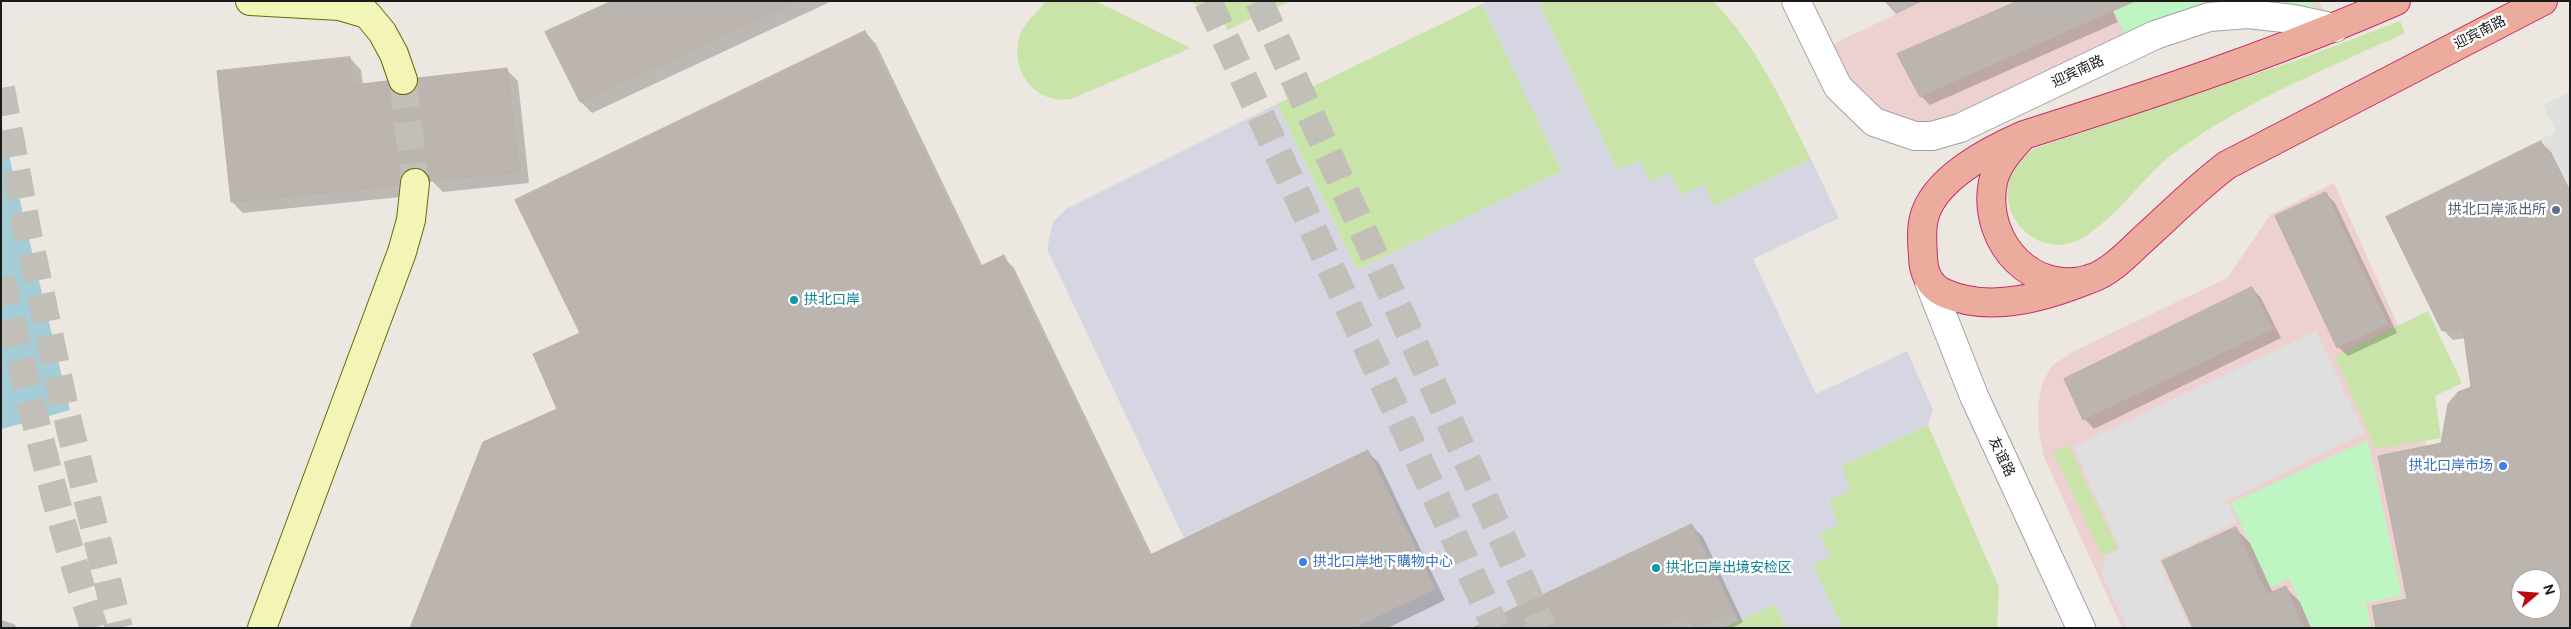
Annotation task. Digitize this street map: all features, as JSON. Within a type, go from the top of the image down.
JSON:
[{"type":"highway","points":[[1929,282],[1923,259],[1922,235],[1924,216],[1930,204],[1939,191],[1967,166],[1998,146],[2024,135],[2232,67],[2336,28],[2396,1]]},
{"type":"highway","name":"迎宾南路","points":[[1929,282],[1944,292],[1970,300],[2006,301],[2039,297],[2082,280],[2114,265],[2226,164],[2543,1]]},
{"type":"highway","points":[[2024,135],[2006,154],[1998,166],[1992,186],[1992,204],[2000,237],[2008,253],[2024,269],[2051,279],[2082,280]]},
{"type":"main road","points":[[250,1],[340,6],[367,14],[382,32],[394,54],[402,80]]},
{"type":"main road","points":[[262,628],[402,252],[411,220],[415,183]]},
{"type":"street","name":"迎宾南路","points":[[1796,1],[1838,87],[1874,122],[1915,136],[1932,136],[1960,128],[2155,35],[2209,17],[2248,14],[2293,19],[2336,28]]},
{"type":"street","name":"友谊路","points":[[1929,282],[1971,389],[2081,628]]},
{"type":"shaded area","points":[[1489,1],[1538,1],[1617,170],[1640,160],[1650,182],[1669,172],[1682,195],[1704,184],[1714,206],[1811,159],[1839,218],[1753,259],[1816,394],[1907,351],[1933,410],[1928,425],[1841,466],[1851,490],[1828,501],[1839,525],[1819,533],[1830,557],[1812,564],[1843,628],[1786,628],[1775,604],[1738,621],[1692,524],[1473,628],[1354,628],[1435,589],[1368,450],[1184,538],[1047,249],[1053,222],[1066,209],[1277,104],[1357,270],[1562,171],[1482,4]]},
{"type":"shaded area","points":[[1923,1],[2319,1],[2333,26],[2248,12],[1960,127],[1893,129],[1821,50]]},
{"type":"shaded area","points":[[2570,92],[2570,194],[2542,139],[2556,132],[2543,105]]},
{"type":"shaded area","points":[[2334,183],[2410,352],[2456,628],[2122,628],[2044,457],[2039,432],[2038,406],[2042,383],[2052,366],[2074,351],[2227,278],[2270,215]]},
{"type":"shaded area","points":[[2316,331],[2364,433],[2227,500],[2237,522],[2158,560],[2190,628],[2127,628],[2101,573],[2106,556],[2120,549],[2073,447]]},
{"type":"green space","points":[[1043,1],[1095,1],[1191,48],[1071,99],[1047,97],[1028,84],[1018,63],[1017,51],[1023,29],[1044,4]]},
{"type":"green space","points":[[1189,1],[1291,1],[1227,30],[1222,17]]},
{"type":"green space","points":[[1538,1],[1713,1],[1729,18],[1756,56],[1811,159],[1714,206],[1617,170]]},
{"type":"green space","points":[[2109,1],[2311,1],[2318,15],[2126,37]]},
{"type":"green space","points":[[1482,4],[1562,171],[1357,270],[1277,104]]},
{"type":"green space","points":[[2400,21],[2405,33],[2286,87],[2201,134],[2162,163],[2102,224],[2076,241],[2061,245],[2047,243],[2034,238],[2022,229],[2014,218],[2009,204],[2008,190],[2011,175],[2023,158],[2033,149],[2303,58]]},
{"type":"green space","points":[[2428,311],[2462,383],[2435,396],[2441,438],[2376,449],[2335,356]]},
{"type":"green space","points":[[1928,425],[1999,587],[1997,628],[1843,628],[1812,564],[1829,556],[1819,533],[1841,466]]},
{"type":"green space","points":[[2368,440],[2402,596],[2366,603],[2371,628],[2311,628],[2289,578],[2270,588],[2231,503]]},
{"type":"green space","points":[[2068,445],[2118,549],[2102,556],[2053,452]]},
{"type":"green space","points":[[1775,604],[1786,628],[1722,628]]},
{"type":"water","points":[[1,122],[70,410],[2,429],[1,427]]},
{"type":"building","points":[[612,1],[797,1],[580,102],[545,32]]},
{"type":"building","points":[[2018,1],[2135,1],[1920,97],[1897,54]]},
{"type":"building","name":"拱北口岸","points":[[865,31],[979,267],[1004,255],[1148,556],[1368,450],[1435,589],[1354,628],[410,628],[483,442],[557,409],[533,354],[580,333],[515,200]]},
{"type":"building","points":[[350,57],[353,85],[387,81],[392,91],[401,95],[409,95],[414,91],[418,78],[507,68],[519,172],[430,181],[425,171],[416,167],[408,169],[403,173],[399,185],[231,202],[217,71]]},
{"type":"building","points":[[2541,141],[2570,198],[2570,628],[2376,628],[2372,606],[2407,599],[2378,456],[2441,443],[2448,404],[2458,392],[2471,387],[2463,328],[2442,331],[2386,217]]},
{"type":"building","points":[[2326,192],[2388,324],[2337,348],[2275,216]]},
{"type":"building","points":[[2252,287],[2273,329],[2083,420],[2064,379]]},
{"type":"building","name":"拱北口岸出境安检区","points":[[1692,524],[1733,611],[1698,628],[1693,628],[1686,613],[1654,628],[1473,628]]},
{"type":"building","points":[[2236,527],[2267,594],[2286,586],[2304,628],[2193,628],[2162,561]]},
{"type":"tunnel","points":[[1208,1],[1496,628]]},
{"type":"tunnel","points":[[1259,1],[1543,628]]},
{"type":"tunnel","points":[[403,80],[415,183]]},
{"type":"tunnel","points":[[1,88],[27,229],[64,404],[119,628]]},
{"type":"tunnel","points":[[1,278],[55,498],[94,628]]},
{"type":"place","name":"拱北口岸派出所","points":[[2556,210]]},
{"type":"place","name":"拱北口岸","points":[[794,300]]},
{"type":"place","name":"拱北口岸市场","points":[[2503,466]]},
{"type":"place","name":"拱北口岸地下購物中心","points":[[1303,562]]},
{"type":"place","name":"拱北口岸出境安检区","points":[[1656,568]]}]
